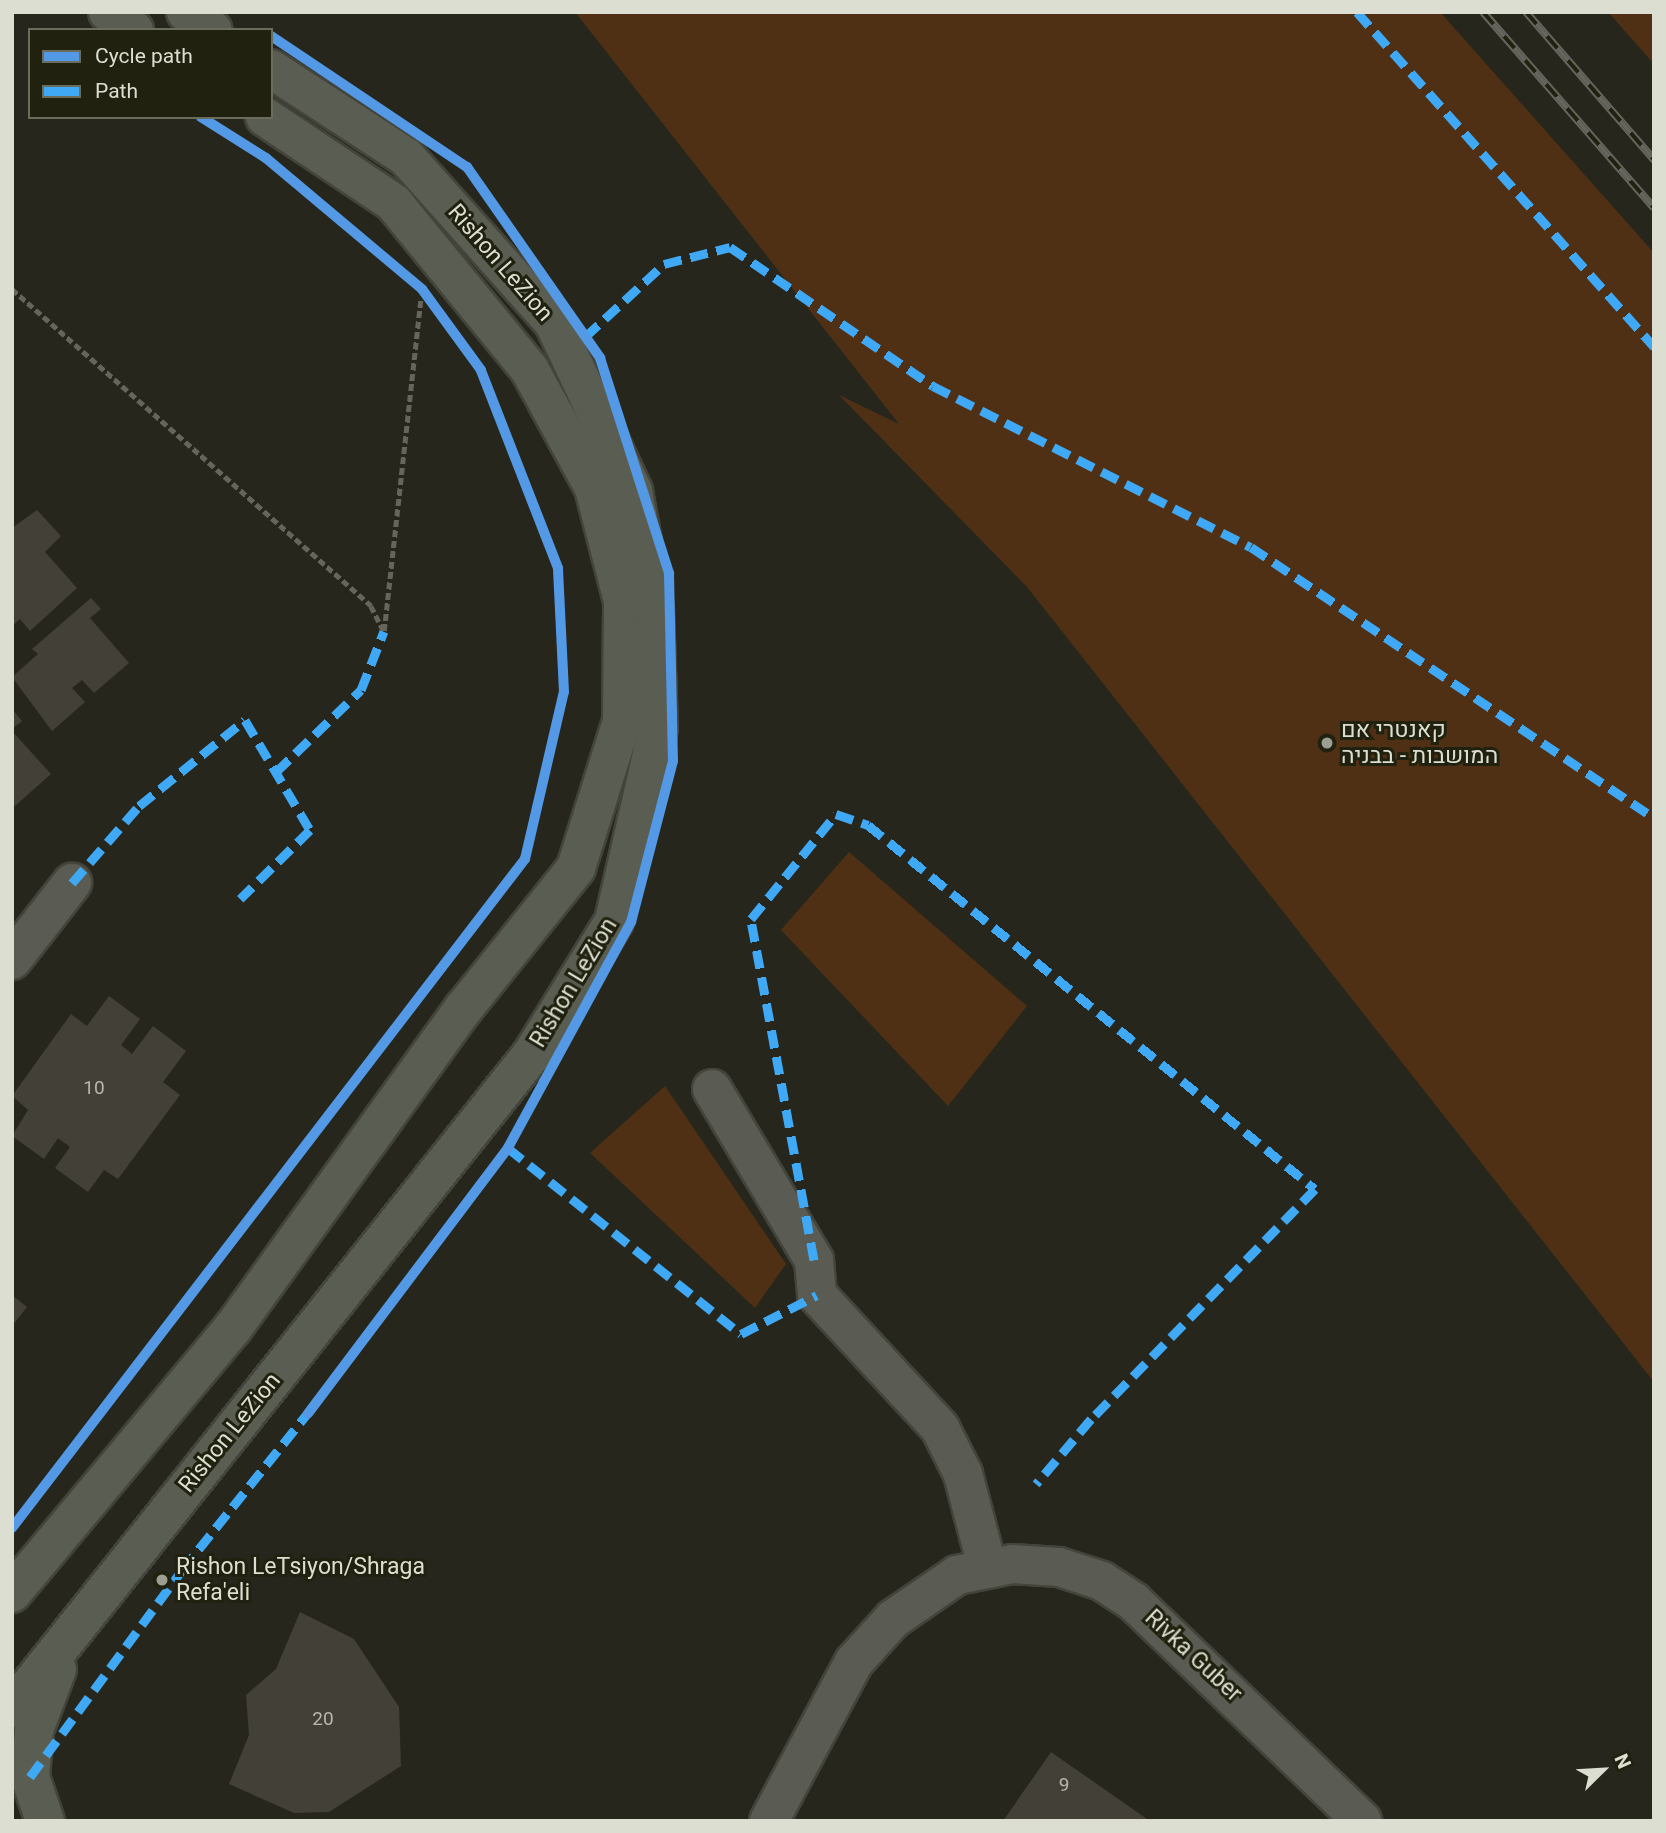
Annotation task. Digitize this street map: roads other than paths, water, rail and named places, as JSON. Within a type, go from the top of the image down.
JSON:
[{"type":"main road","points":[[108,12],[131,28]]},
{"type":"main road","points":[[186,12],[209,28]]},
{"type":"main road","name":"Rishon LeZion","points":[[12,1708],[532,1054],[614,921],[658,728],[654,607],[633,491],[554,323],[406,158],[273,69]]},
{"type":"main road","name":"Rishon LeZion","points":[[12,1593],[233,1328],[464,1008],[576,868],[622,721],[623,601],[594,488],[530,370],[394,203],[268,119]]},
{"type":"main road","points":[[45,1821],[30,1777],[34,1730],[69,1634]]},
{"type":"street","points":[[12,960],[72,883]]},
{"type":"street","points":[[712,1089],[814,1260],[817,1295],[940,1428],[963,1474],[987,1566],[936,1587],[854,1661],[769,1821]]},
{"type":"street","name":"Rivka Guber","points":[[987,1566],[1059,1567],[1102,1581],[1134,1602],[1362,1821]]},
{"type":"railway","points":[[1483,12],[1654,208]]},
{"type":"railway","points":[[1526,12],[1654,160]]},
{"type":"place","name":"קאנטרי אם המושבות - בבניה","points":[[1327,743]]},
{"type":"place","name":"Rishon LeTsiyon/Shraga Refa'eli","points":[[162,1580]]}]
